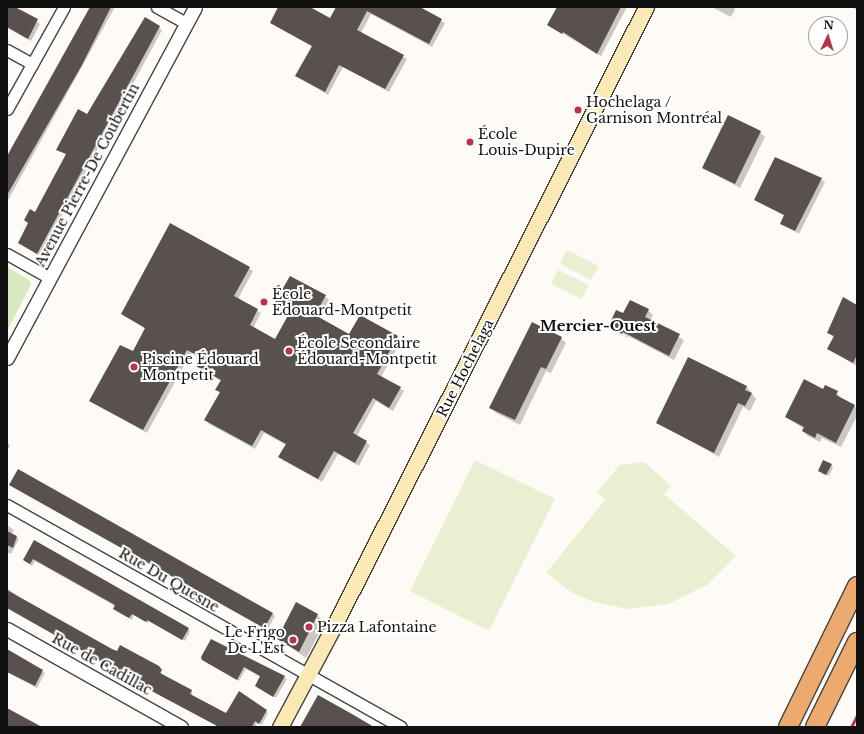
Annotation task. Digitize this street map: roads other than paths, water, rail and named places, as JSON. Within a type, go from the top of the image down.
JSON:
[{"type":"highway","points":[[788,727],[857,586]]},
{"type":"highway","points":[[815,727],[857,642]]},
{"type":"main road","name":"Rue Hochelaga","points":[[280,727],[309,676],[646,7]]},
{"type":"street","points":[[7,110],[64,7]]},
{"type":"street","points":[[157,7],[186,23]]},
{"type":"street","name":"Avenue Pierre-De Coubertin","points":[[7,358],[194,7]]},
{"type":"street","points":[[7,50],[32,64]]},
{"type":"street","points":[[7,254],[50,278]]},
{"type":"street","name":"Rue Du Quesne","points":[[7,505],[401,727]]},
{"type":"street","name":"Rue de Cadillac","points":[[7,629],[182,727]]},
{"type":"railway","points":[[851,727],[857,715]]},
{"type":"place","name":"Hochelaga / Garnison Montréal","points":[[578,110]]},
{"type":"place","name":"École Louis-Dupire","points":[[470,142]]},
{"type":"place","name":"École Edouard-Montpetit","points":[[264,302]]},
{"type":"place","name":"École Secondaire Édouard-Montpetit","points":[[289,351]]},
{"type":"place","name":"Piscine Édouard Montpetit","points":[[134,367]]},
{"type":"place","name":"Pizza Lafontaine","points":[[309,627]]},
{"type":"place","name":"Le Frigo De L'Est","points":[[293,640]]},
{"type":"district","name":"Mercier-Ouest","points":[[598,326]]}]
